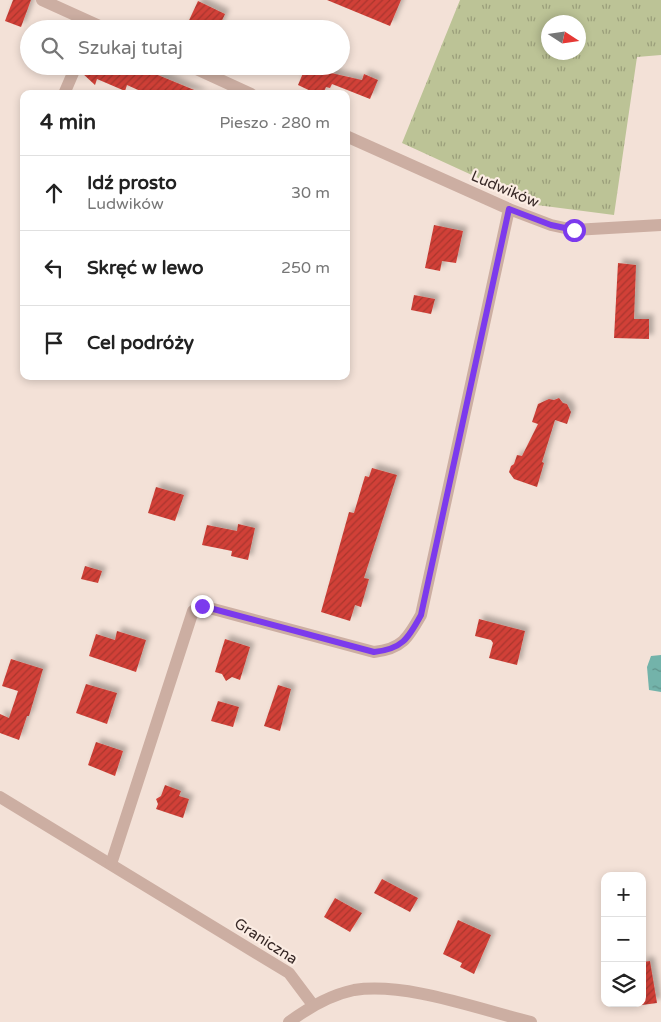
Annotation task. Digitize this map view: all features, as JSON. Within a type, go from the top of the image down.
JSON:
[{"type":"street","points":[[42,0],[83,20]]},
{"type":"street","points":[[66,90],[72,75]]},
{"type":"street","points":[[210,75],[242,90]]},
{"type":"street","name":"Ludwików","points":[[350,138],[509,209],[551,225],[574,230],[661,225]]},
{"type":"street","points":[[111,864],[192,611],[202,606],[374,652],[392,650],[412,633],[421,615],[509,209]]},
{"type":"street","name":"Graniczna","points":[[0,797],[289,973],[313,1005]]},
{"type":"street","points":[[289,1022],[313,1005],[352,991],[388,988],[531,1022]]},
{"type":"green space","points":[[460,0],[661,0],[661,55],[637,57],[614,215],[537,205],[402,143]]},
{"type":"water","points":[[661,655],[661,692],[649,690],[647,667],[651,656]]},
{"type":"building","points":[[13,0],[31,0],[24,20],[20,20],[20,27],[5,21]]},
{"type":"building","points":[[327,0],[401,0],[390,26]]},
{"type":"building","points":[[198,1],[225,14],[222,20],[189,20]]},
{"type":"building","points":[[364,74],[378,80],[370,99],[332,84],[330,88],[326,87],[325,90],[309,90],[298,85],[302,75],[340,75],[362,80]]},
{"type":"building","points":[[84,75],[158,75],[194,90],[138,90],[127,85],[125,90],[123,90],[97,79],[95,85]]},
{"type":"building","points":[[434,225],[463,231],[456,263],[442,261],[440,271],[425,268]]},
{"type":"building","points":[[618,263],[636,265],[634,319],[649,319],[649,339],[614,338]]},
{"type":"building","points":[[414,295],[435,299],[431,314],[411,310]]},
{"type":"building","points":[[559,398],[563,403],[567,404],[571,412],[567,424],[555,420],[542,462],[544,463],[537,487],[514,479],[509,472],[517,455],[522,456],[538,424],[532,422],[538,404],[549,399]]},
{"type":"building","points":[[372,468],[397,475],[364,578],[369,579],[361,607],[355,605],[350,621],[321,612],[349,512],[354,513],[365,476],[369,477]]},
{"type":"building","points":[[156,487],[184,495],[175,521],[148,513]]},
{"type":"building","points":[[238,524],[255,528],[248,560],[231,556],[232,551],[202,545],[207,525],[237,531]]},
{"type":"building","points":[[85,566],[102,571],[98,583],[81,579]]},
{"type":"building","points":[[479,619],[525,631],[517,665],[489,658],[493,643],[491,640],[475,636]]},
{"type":"building","points":[[117,631],[146,640],[136,672],[89,656],[96,634],[115,640]]},
{"type":"building","points":[[225,639],[250,647],[240,680],[232,677],[226,681],[222,674],[215,672]]},
{"type":"building","points":[[11,659],[43,669],[29,716],[27,716],[19,740],[0,733],[0,714],[9,718],[18,691],[2,686]]},
{"type":"building","points":[[86,684],[117,693],[107,724],[76,713]]},
{"type":"building","points":[[278,685],[291,689],[280,731],[264,726]]},
{"type":"building","points":[[218,701],[239,707],[233,727],[211,721]]},
{"type":"building","points":[[96,742],[123,751],[115,776],[88,765]]},
{"type":"building","points":[[165,785],[181,791],[179,796],[189,799],[183,818],[156,809],[158,804],[156,799],[161,796]]},
{"type":"building","points":[[382,879],[418,898],[410,912],[374,893]]},
{"type":"building","points":[[335,898],[362,913],[350,932],[324,917]]},
{"type":"building","points":[[458,920],[491,935],[474,974],[460,967],[462,963],[443,954]]},
{"type":"building","points":[[650,961],[657,1003],[646,1004],[646,962]]},
{"type":"route","points":[[202,606],[374,652],[392,650],[412,633],[421,615],[509,209],[551,225],[574,230]]}]
